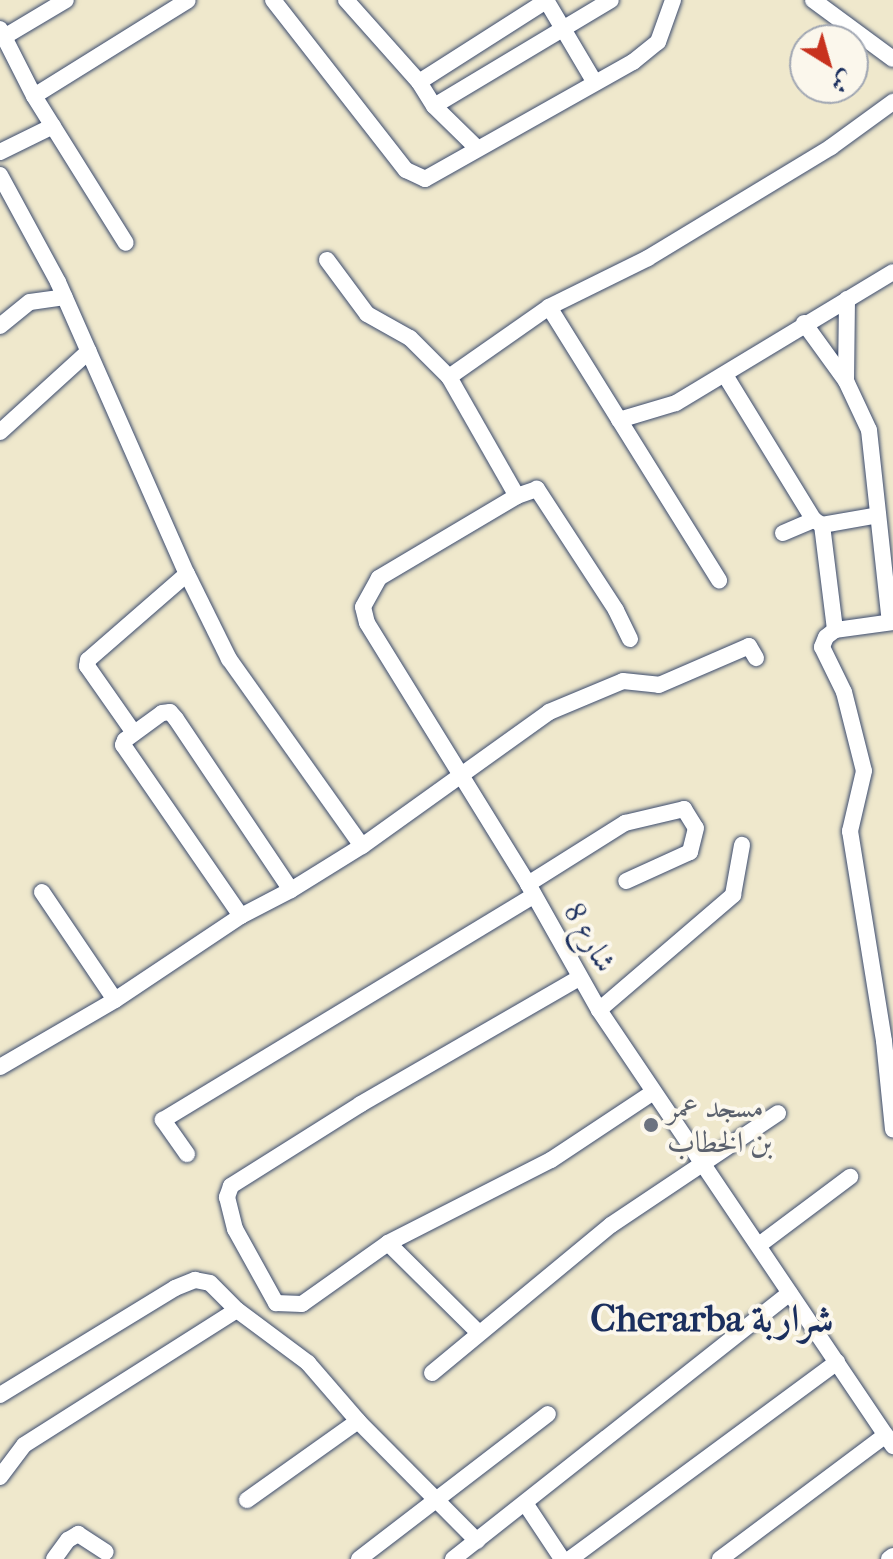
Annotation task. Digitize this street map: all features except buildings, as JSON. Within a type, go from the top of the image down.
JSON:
[{"type":"street","points":[[66,0],[2,33],[34,96],[126,243]]},
{"type":"street","points":[[273,0],[406,170],[425,179],[633,62],[658,42],[673,0]]},
{"type":"street","points":[[346,0],[419,82],[434,106],[477,148]]},
{"type":"street","points":[[434,106],[611,0]]},
{"type":"street","points":[[813,0],[893,59]]},
{"type":"street","points":[[419,82],[546,1],[595,83]]},
{"type":"street","points":[[34,96],[175,3]]},
{"type":"street","points":[[449,377],[549,307],[648,258],[831,147],[893,102]]},
{"type":"street","points":[[0,152],[53,126]]},
{"type":"street","points":[[0,175],[65,297],[187,574],[229,659],[362,846]]},
{"type":"street","points":[[327,260],[367,314],[410,338],[449,377],[517,496],[530,489],[542,492],[630,639]]},
{"type":"street","points":[[619,420],[676,403],[893,272]]},
{"type":"street","points":[[0,326],[30,302],[65,297]]},
{"type":"street","points":[[846,381],[847,299]]},
{"type":"street","points":[[549,307],[719,580]]},
{"type":"street","points":[[804,323],[846,381],[869,430],[892,622],[835,630],[826,637],[822,647],[844,692],[864,771],[850,831],[889,1040],[893,1130]]},
{"type":"street","points":[[0,432],[89,351]]},
{"type":"street","points":[[725,375],[818,522],[835,630]]},
{"type":"street","name":"شارع 8","points":[[517,496],[379,578],[363,607],[367,623],[462,774],[579,978],[652,1093],[703,1162],[890,1441]]},
{"type":"street","points":[[783,533],[818,522],[878,515]]},
{"type":"street","points":[[134,733],[87,666],[88,660],[187,574]]},
{"type":"street","points":[[2,1064],[115,1000],[241,916],[291,890],[362,846],[549,712],[623,681],[659,685],[749,646],[756,658]]},
{"type":"street","points":[[241,916],[123,745],[134,733],[170,712],[291,890]]},
{"type":"street","points":[[187,1154],[163,1120],[531,890],[625,823],[684,809],[696,828],[690,852],[626,881]]},
{"type":"street","points":[[599,1010],[733,895],[742,845]]},
{"type":"street","points":[[42,892],[115,1000]]},
{"type":"street","points":[[579,978],[246,1174],[231,1186],[227,1197],[235,1229],[276,1303],[302,1304],[388,1243],[551,1160],[652,1093]]},
{"type":"street","points":[[432,1373],[611,1225],[778,1113]]},
{"type":"street","points":[[759,1245],[850,1177]]},
{"type":"street","points":[[388,1243],[478,1332]]},
{"type":"street","points":[[0,1395],[175,1288],[195,1280],[210,1283],[237,1310],[308,1363],[358,1421],[477,1541]]},
{"type":"street","points":[[453,1559],[790,1293]]},
{"type":"street","points":[[0,1477],[24,1445],[237,1310]]},
{"type":"street","points":[[525,1503],[562,1558],[837,1362]]},
{"type":"street","points":[[359,1559],[548,1414]]},
{"type":"street","points":[[247,1500],[358,1421]]},
{"type":"street","points":[[720,1559],[890,1441]]},
{"type":"street","points":[[54,1559],[68,1540],[78,1534],[106,1552]]},
{"type":"place","name":"مسجد عمر بن الخطاب","points":[[651,1125]]},
{"type":"district","name":"Cherarba شراربة","points":[[712,1319]]}]
